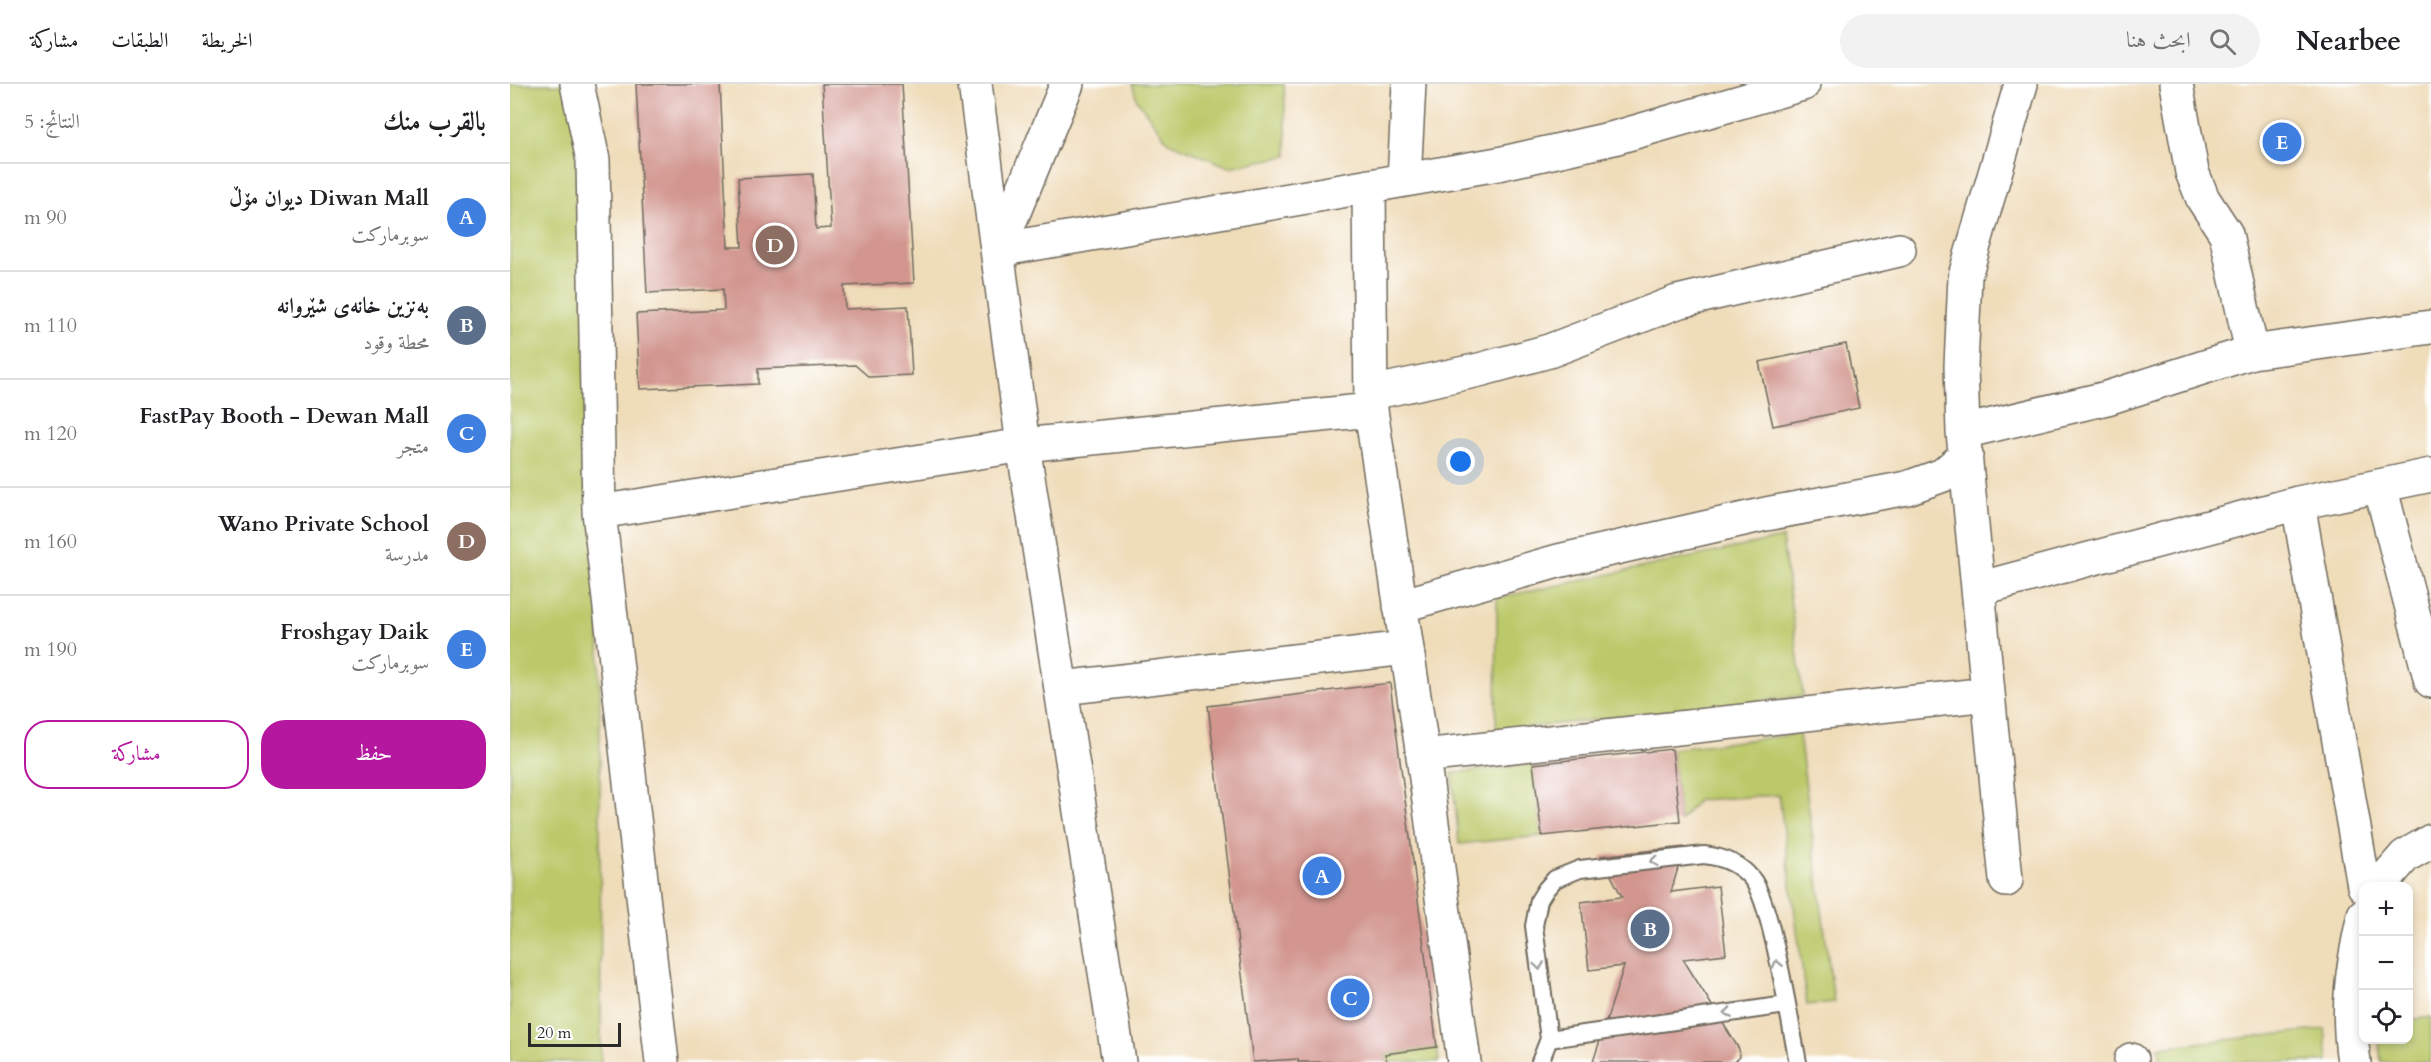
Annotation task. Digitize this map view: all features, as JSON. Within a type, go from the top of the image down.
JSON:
[{"type":"street","points":[[577,84],[593,160],[599,512],[662,1062]]},
{"type":"street","points":[[975,84],[1023,445],[1119,1062]]},
{"type":"street","points":[[998,250],[1067,84]]},
{"type":"street","points":[[1404,180],[1409,84]]},
{"type":"street","points":[[998,250],[1575,148],[1803,84]]},
{"type":"street","points":[[2006,880],[1965,444],[1961,366],[1965,276],[2021,84]]},
{"type":"street","points":[[2176,84],[2192,172],[2203,199],[2226,234],[2252,352]]},
{"type":"street","points":[[1369,186],[1371,401],[1423,756],[1464,1062]]},
{"type":"street","points":[[599,512],[1023,445],[1371,401],[1540,353],[1677,302],[1899,250]]},
{"type":"street","points":[[1400,606],[1558,561],[1766,514],[1906,488],[1943,475],[1965,444],[2252,352],[2431,327]]},
{"type":"street","points":[[1978,589],[2298,503],[2431,475]]},
{"type":"street","points":[[2380,486],[2431,681]]},
{"type":"street","points":[[2298,503],[2363,882]]},
{"type":"street","points":[[1062,688],[1406,648]]},
{"type":"street","points":[[1423,756],[1988,694]]},
{"type":"street","points":[[2382,882],[2405,856],[2431,841]]},
{"type":"street","points":[[2354,1062],[2349,1029],[2351,975],[2359,936]]},
{"type":"lane","points":[[1540,1062],[1549,1039],[1534,926],[1539,900],[1551,884],[1567,873],[1580,869],[1704,855],[1718,857],[1743,870],[1754,880],[1765,906],[1798,1062]]},
{"type":"lane","points":[[1549,1039],[1786,1005]]},
{"type":"green space","points":[[510,84],[587,84],[599,512],[601,1062],[510,1062]]},
{"type":"green space","points":[[1132,84],[1284,84],[1287,156],[1229,167],[1168,142],[1137,100]]},
{"type":"green space","points":[[1782,538],[1803,696],[1496,731],[1497,598]]},
{"type":"green space","points":[[1799,734],[1834,1002],[1807,1005],[1779,795],[1698,800],[1680,821],[1672,749]]},
{"type":"green space","points":[[1533,764],[1542,836],[1459,844],[1452,773]]},
{"type":"green space","points":[[2431,1017],[2431,1062],[2381,1062],[2379,1044],[2413,1044],[2413,1019]]},
{"type":"green space","points":[[2325,1029],[2328,1062],[2161,1062],[2159,1047]]},
{"type":"green space","points":[[1437,1047],[1439,1062],[1387,1062],[1385,1054]]},
{"type":"building","points":[[636,84],[720,84],[728,247],[742,247],[738,178],[813,174],[816,229],[831,228],[822,84],[902,84],[914,283],[844,286],[845,309],[908,306],[912,375],[869,377],[855,365],[758,369],[758,384],[640,389],[636,314],[724,310],[723,289],[647,293]]},
{"type":"building","points":[[1846,344],[1859,408],[1773,426],[1759,362]]},
{"type":"building","points":[[1390,683],[1437,1047],[1385,1054],[1387,1062],[1298,1062],[1298,1059],[1253,1062],[1208,706]]},
{"type":"building","points":[[1672,749],[1680,821],[1542,836],[1533,764]]},
{"type":"building","points":[[1684,847],[1671,892],[1718,886],[1726,954],[1683,959],[1739,1049],[1740,1057],[1734,1062],[1593,1062],[1624,966],[1589,970],[1581,902],[1622,897],[1601,856]]},
{"type":"place","name":"Froshgay Daik","points":[[2282,142]]},
{"type":"place","name":"Wano Private School","points":[[775,245]]},
{"type":"place","name":"Diwan Mall دیوان مۆڵ","points":[[1322,876]]},
{"type":"place","name":"بەنزین خانەی شێروانە","points":[[1650,929]]},
{"type":"place","name":"FastPay Booth - Dewan Mall","points":[[1350,998]]}]
